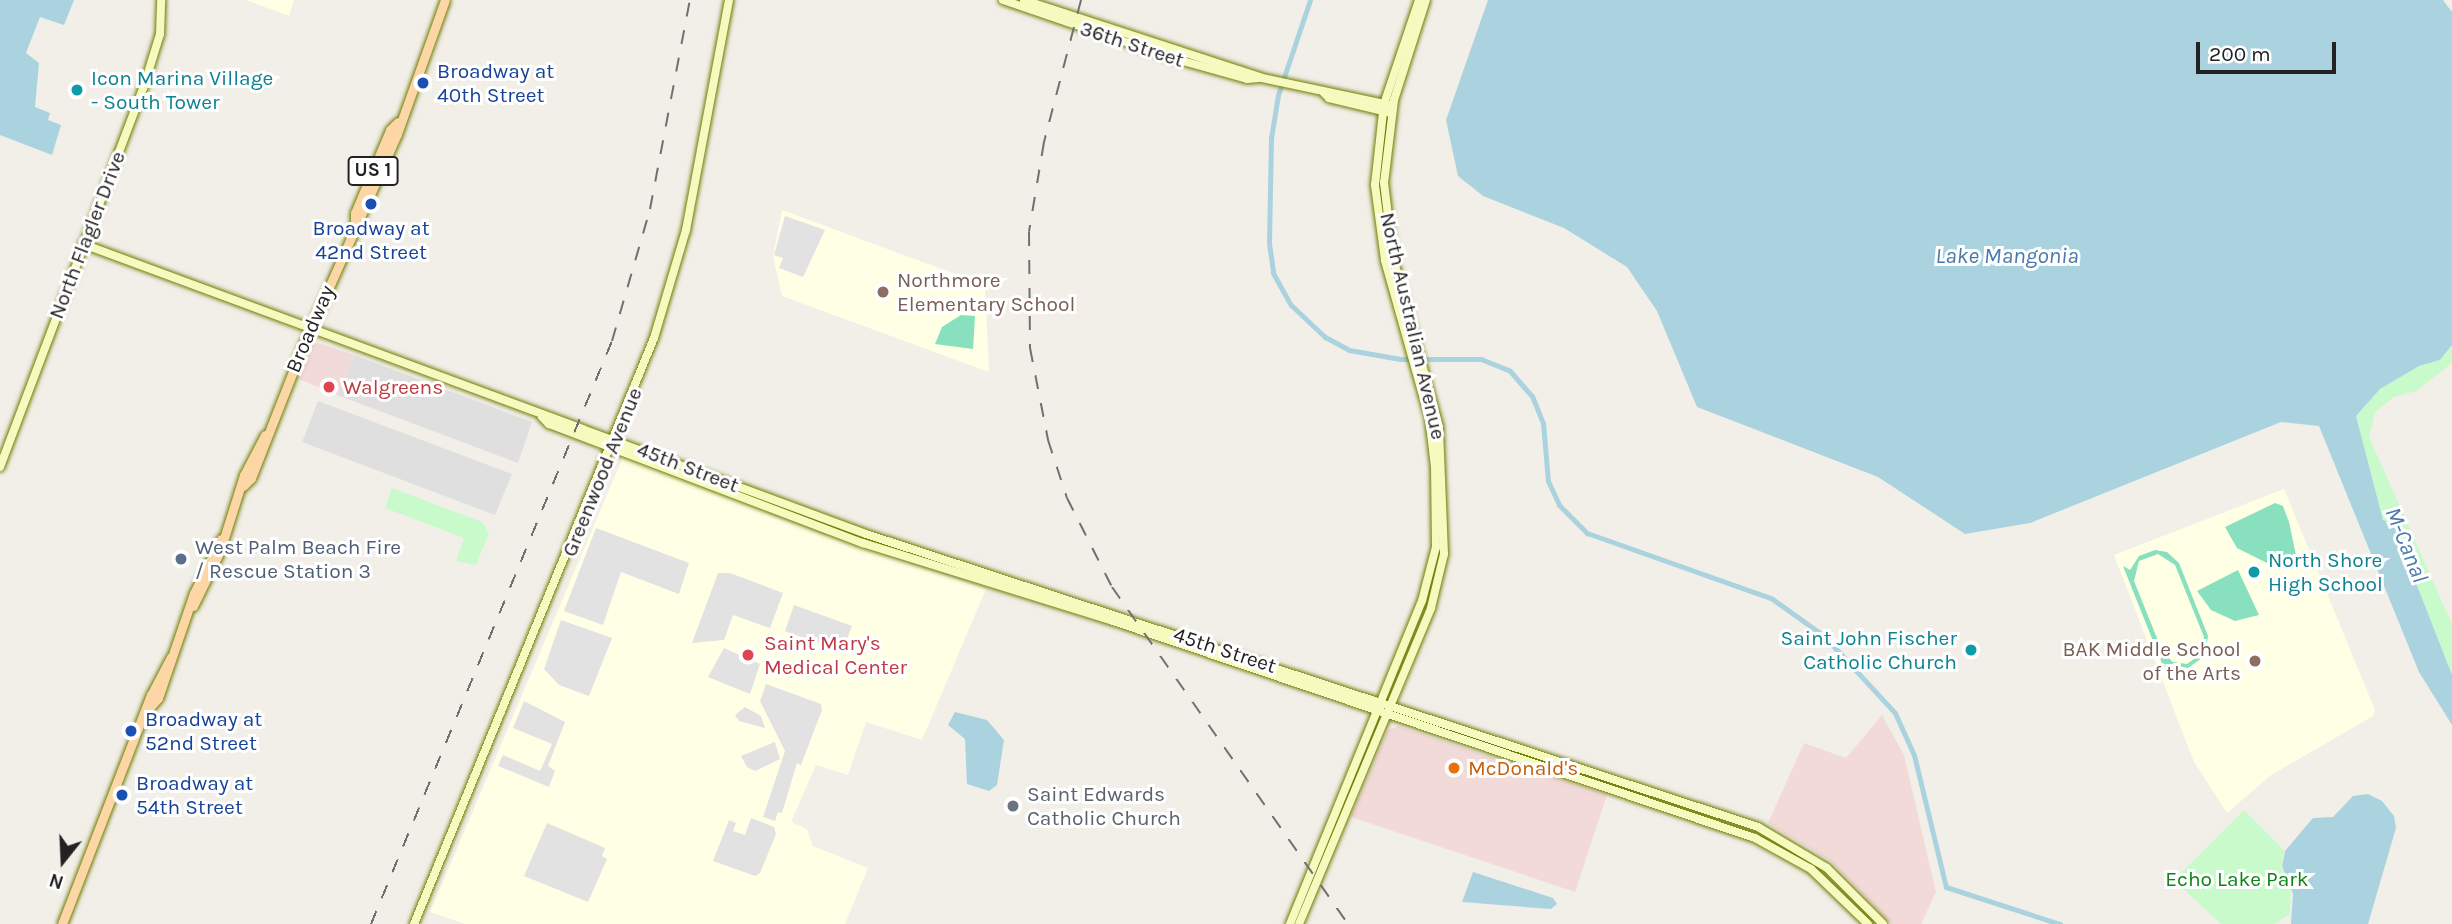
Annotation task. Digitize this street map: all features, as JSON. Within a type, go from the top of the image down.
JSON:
[{"type":"main road","name":"North Flagler Drive","points":[[0,467],[151,64],[160,34],[161,0]]},
{"type":"main road","name":"Greenwood Avenue","points":[[414,924],[614,443],[676,268],[729,0]]},
{"type":"main road","name":"36th Street","points":[[1003,0],[1172,58],[1247,79],[1267,79]]},
{"type":"main road","name":"36th Street","points":[[1024,0],[1267,79],[1324,93],[1329,98],[1388,109]]},
{"type":"main road","name":"North Australian Avenue","points":[[1290,924],[1384,708],[1431,608],[1444,554],[1442,449],[1386,221],[1384,164],[1388,109],[1419,0]]},
{"type":"main road","name":"North Australian Avenue","points":[[1388,109],[1426,0]]},
{"type":"main road","name":"Broadway","points":[[54,924],[62,919],[150,707],[158,698],[171,657],[193,606],[203,571],[222,538],[243,486],[256,466],[265,435],[310,329],[355,224],[367,205],[443,2]]},
{"type":"main road","name":"45th Street","points":[[83,244],[542,417],[866,534],[1384,708],[1755,838],[1811,869],[1868,924]]},
{"type":"main road","name":"45th Street","points":[[1384,708],[1769,831],[1828,868],[1883,924]]},
{"type":"main road","name":"North Australian Avenue","points":[[1299,924],[1384,708]]},
{"type":"shaded area","points":[[246,0],[294,0],[289,16]]},
{"type":"shaded area","name":"Northmore Elementary School","points":[[782,210],[985,285],[989,372],[782,296],[773,256]]},
{"type":"shaded area","points":[[785,216],[825,230],[803,277],[779,268],[783,258],[774,255]]},
{"type":"shaded area","points":[[314,344],[354,355],[337,395],[299,379]]},
{"type":"shaded area","points":[[354,355],[532,422],[518,463],[337,395]]},
{"type":"shaded area","points":[[318,401],[512,474],[495,515],[302,442]]},
{"type":"shaded area","name":"Saint Mary's Medical Center","points":[[623,457],[824,535],[986,589],[922,740],[866,722],[848,775],[816,765],[791,822],[807,829],[813,846],[868,868],[845,924],[465,924],[430,912]]},
{"type":"shaded area","name":"BAK Middle School of the Arts","points":[[2284,489],[2375,710],[2373,716],[2271,775],[2227,813],[2194,762],[2114,555]]},
{"type":"shaded area","points":[[596,528],[689,563],[679,594],[621,572],[603,625],[564,611]]},
{"type":"shaded area","points":[[718,573],[730,573],[783,593],[770,628],[733,615],[724,640],[692,643]]},
{"type":"shaded area","points":[[794,605],[852,626],[842,652],[785,631]]},
{"type":"shaded area","points":[[561,620],[612,638],[589,696],[559,685],[544,669]]},
{"type":"shaded area","points":[[724,648],[760,664],[750,694],[708,677]]},
{"type":"shaded area","points":[[766,684],[821,704],[822,710],[801,765],[797,763],[782,813],[778,812],[775,821],[763,817],[785,751],[760,701]]},
{"type":"shaded area","points":[[524,701],[565,722],[548,766],[555,771],[549,787],[498,766],[503,755],[540,771],[552,744],[513,728]]},
{"type":"shaded area","points":[[745,707],[761,716],[765,728],[739,721],[735,715]]},
{"type":"shaded area","points":[[1882,715],[1904,755],[1936,892],[1921,924],[1891,924],[1831,861],[1768,823],[1804,743],[1846,758]]},
{"type":"shaded area","points":[[1398,726],[1607,795],[1575,892],[1351,817],[1388,730]]},
{"type":"shaded area","points":[[775,742],[780,759],[755,771],[747,767],[741,756]]},
{"type":"shaded area","points":[[751,818],[774,827],[776,834],[760,873],[755,876],[713,861],[729,820],[736,823],[733,831],[745,835]]},
{"type":"shaded area","points":[[547,823],[605,848],[602,856],[607,859],[588,902],[524,876]]},
{"type":"green space","points":[[961,315],[975,316],[973,349],[935,344],[942,327]]},
{"type":"green space","points":[[2452,345],[2452,363],[2416,391],[2394,397],[2375,412],[2369,437],[2452,624],[2452,675],[2393,524],[2383,520],[2356,416],[2380,389],[2419,366],[2440,360]]},
{"type":"green space","points":[[392,488],[482,522],[489,533],[476,565],[456,561],[464,538],[385,508]]},
{"type":"green space","points":[[2275,503],[2283,506],[2297,560],[2269,564],[2237,548],[2225,527]]},
{"type":"green space","points":[[2155,550],[2167,552],[2179,563],[2208,636],[2205,656],[2188,668],[2167,664],[2165,671],[2123,566],[2130,570],[2139,556]],"holes":[[[2158,554],[2175,565],[2204,637],[2201,654],[2187,664],[2173,662],[2163,653],[2134,581],[2139,561]]]},
{"type":"green space","points":[[2238,570],[2259,615],[2235,621],[2211,610],[2197,591]]},
{"type":"green space","name":"Echo Lake Park","points":[[2244,810],[2284,850],[2281,866],[2291,889],[2290,914],[2274,924],[2221,924],[2174,880]]},
{"type":"water","points":[[0,0],[74,0],[64,25],[40,17],[26,53],[39,63],[35,107],[50,113],[48,120],[61,125],[52,155],[0,135]]},
{"type":"water","name":"Lake Mangonia","points":[[1488,0],[2443,0],[2452,12],[2452,345],[2440,360],[2419,366],[2380,389],[2356,416],[2383,520],[2393,524],[2452,675],[2452,725],[2419,672],[2319,426],[2281,422],[2030,523],[1965,534],[1878,477],[1697,407],[1657,311],[1627,267],[1564,228],[1483,196],[1458,176],[1446,120]]},
{"type":"water","points":[[955,712],[987,720],[1004,740],[997,785],[989,791],[967,784],[965,739],[948,725]]},
{"type":"water","points":[[2368,794],[2382,801],[2394,816],[2396,828],[2368,924],[2291,924],[2293,894],[2282,866],[2285,851],[2313,818],[2333,817],[2353,796]]},
{"type":"water","points":[[1473,872],[1553,898],[1557,904],[1551,909],[1462,902]]},
{"type":"waterway","points":[[1310,0],[1278,95],[1271,138],[1269,243],[1273,273],[1291,305],[1325,337],[1349,350],[1400,359],[1481,359],[1510,371],[1532,396],[1543,423],[1548,481],[1559,505],[1587,533],[1771,598],[1824,636],[1895,713],[1914,755],[1946,887],[2060,924]]},
{"type":"railway","points":[[371,924],[612,341],[650,209],[690,0]]},
{"type":"railway","points":[[1081,0],[1044,142],[1029,232],[1030,348],[1048,440],[1067,498],[1112,587],[1348,924]]},
{"type":"place","name":"Broadway at 40th Street","points":[[423,83]]},
{"type":"place","name":"Icon Marina Village - South Tower","points":[[77,90]]},
{"type":"place","name":"Broadway at 42nd Street","points":[[371,204]]},
{"type":"place","name":"Northmore Elementary School","points":[[883,292]]},
{"type":"place","name":"Walgreens","points":[[329,387]]},
{"type":"place","name":"West Palm Beach Fire / Rescue Station 3","points":[[181,559]]},
{"type":"place","name":"North Shore High School","points":[[2254,572]]},
{"type":"place","name":"Saint John Fischer Catholic Church","points":[[1971,650]]},
{"type":"place","name":"Saint Mary's Medical Center","points":[[748,655]]},
{"type":"place","name":"BAK Middle School of the Arts","points":[[2255,661]]},
{"type":"place","name":"Broadway at 52nd Street","points":[[131,731]]},
{"type":"place","name":"McDonald's","points":[[1454,768]]},
{"type":"place","name":"Broadway at 54th Street","points":[[122,795]]},
{"type":"place","name":"Saint Edwards Catholic Church","points":[[1013,806]]},
{"type":"water label","name":"M-Canal","points":[[2406,545]]}]
